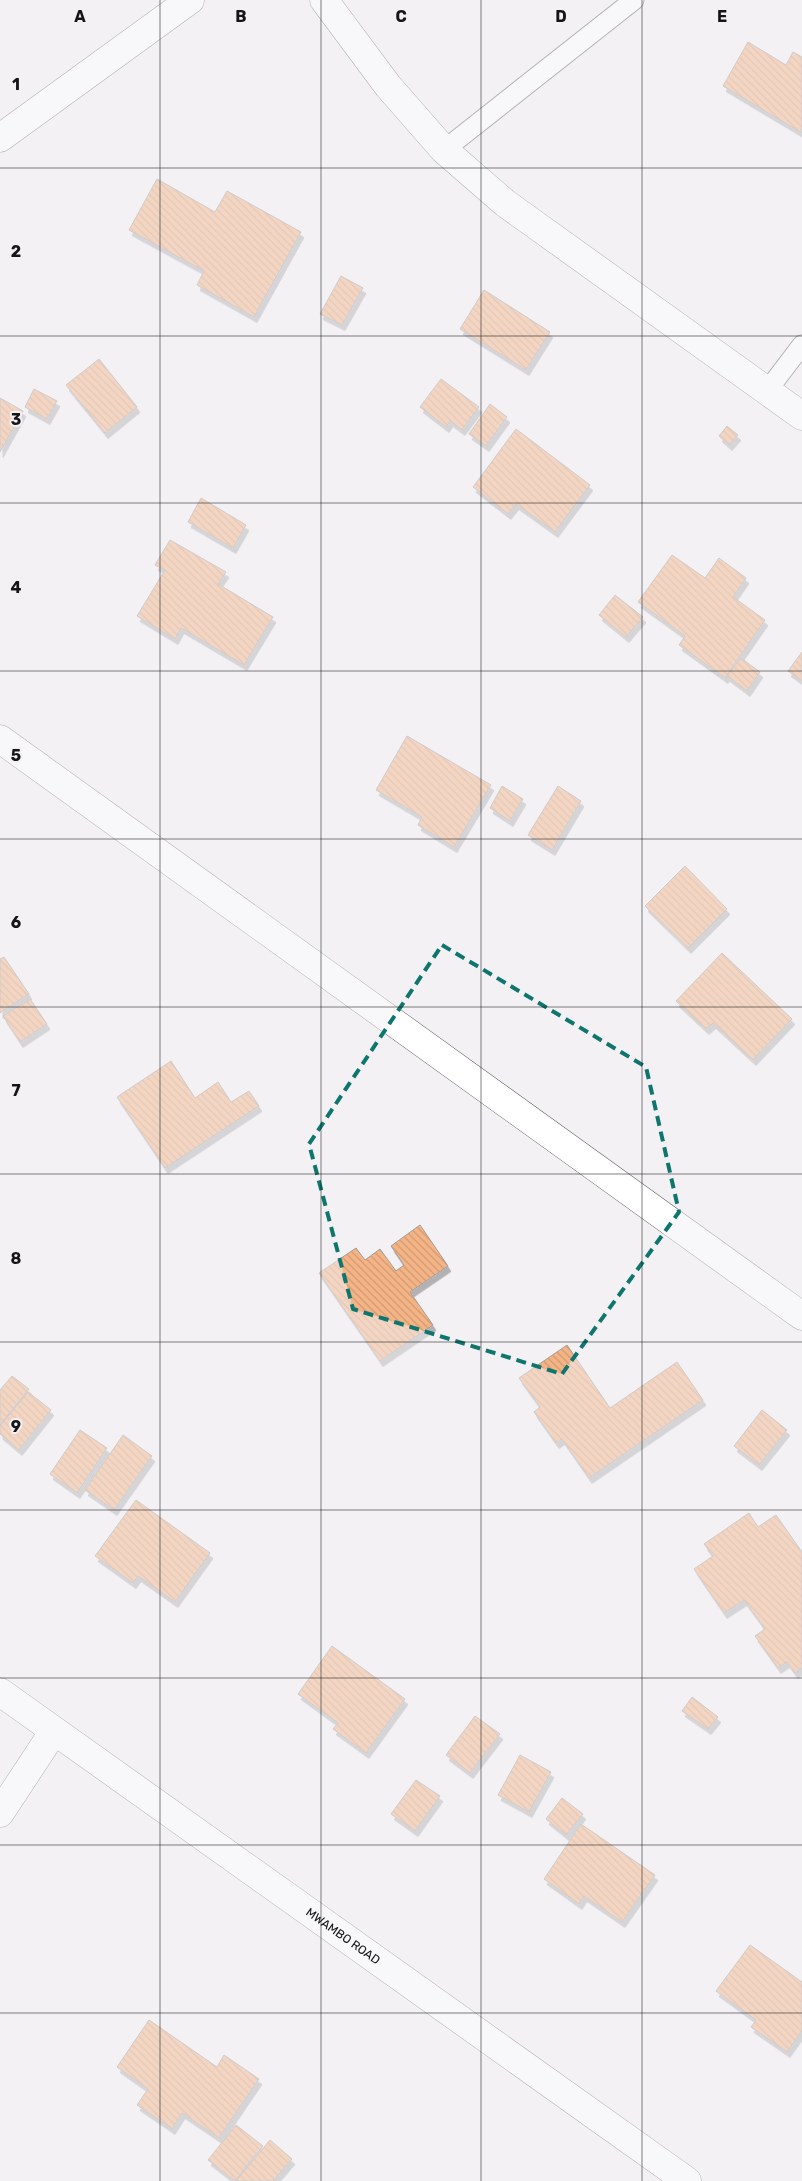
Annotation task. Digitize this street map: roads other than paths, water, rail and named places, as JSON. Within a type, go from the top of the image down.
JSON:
[{"type":"street","points":[[0,138],[190,0]]},
{"type":"street","points":[[324,0],[388,86],[444,150],[505,203],[802,416]]},
{"type":"street","points":[[0,739],[802,1316]]},
{"type":"street","name":"MWAMBO ROAD","points":[[0,1692],[687,2181]]},
{"type":"street","points":[[0,1813],[54,1731]]},
{"type":"lane","points":[[444,150],[634,0]]},
{"type":"lane","points":[[767,391],[802,346]]}]
